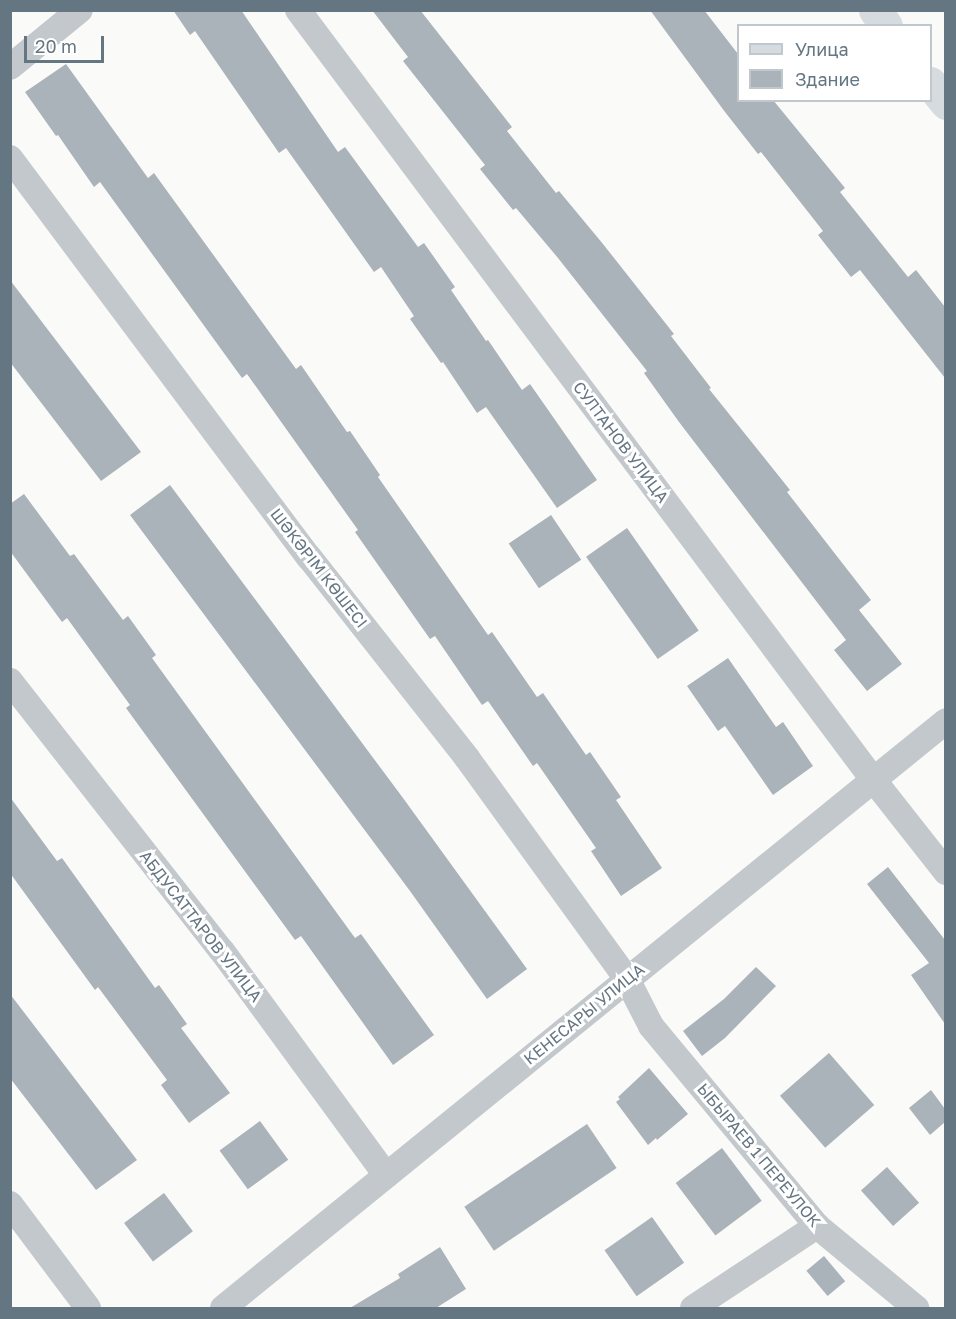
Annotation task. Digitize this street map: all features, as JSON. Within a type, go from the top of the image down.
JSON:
[{"type":"street","points":[[10,67],[81,10]]},
{"type":"street","name":"СУЛТАНОВ УЛИЦА","points":[[298,10],[872,778],[945,872]]},
{"type":"street","points":[[874,10],[884,24]]},
{"type":"street","points":[[932,86],[945,103]]},
{"type":"street","name":"ШӘКӘРІМ КӨШЕСІ","points":[[10,158],[309,557],[466,758],[627,979]]},
{"type":"street","name":"АБДУСАТТАРОВ УЛИЦА","points":[[10,681],[222,951],[386,1175]]},
{"type":"street","name":"КЕНЕСАРЫ УЛИЦА","points":[[223,1308],[872,778],[945,721]]},
{"type":"street","name":"ЫБЫРАЕВ 1 ПЕРЕУЛОК","points":[[627,979],[651,1026],[817,1226],[916,1308]]},
{"type":"street","points":[[10,1204],[88,1308]]},
{"type":"street","points":[[693,1308],[817,1226]]},
{"type":"building","points":[[173,10],[241,10],[338,152],[345,147],[418,247],[424,243],[455,287],[451,290],[486,341],[488,340],[522,390],[530,384],[597,480],[557,508],[486,407],[477,413],[443,362],[441,363],[410,319],[414,316],[381,267],[374,272],[286,148],[279,153],[195,31],[190,35]]},
{"type":"building","points":[[372,10],[420,10],[512,127],[507,131],[556,193],[559,191],[603,244],[674,334],[671,336],[711,388],[709,389],[790,490],[787,492],[871,600],[859,610],[902,664],[867,691],[834,650],[846,640],[679,422],[644,373],[647,371],[558,258],[516,208],[513,210],[480,169],[485,165],[403,61],[408,57]]},
{"type":"building","points":[[650,10],[704,10],[737,53],[737,102],[775,102],[845,188],[840,192],[908,277],[916,270],[945,307],[945,378],[860,270],[851,277],[818,235],[823,231],[761,152],[758,154]]},
{"type":"building","points":[[66,64],[148,178],[154,173],[296,369],[301,365],[347,432],[350,431],[380,475],[378,477],[488,635],[492,632],[537,697],[543,693],[586,755],[590,752],[621,797],[616,800],[662,868],[621,896],[591,851],[596,848],[537,763],[533,766],[488,701],[482,705],[435,636],[430,639],[355,532],[358,530],[247,374],[242,378],[100,182],[94,187],[58,135],[56,136],[25,92]]},
{"type":"building","points":[[10,280],[141,452],[101,481],[10,362]]},
{"type":"building","points":[[170,485],[527,969],[487,999],[410,891],[130,515]]},
{"type":"building","points":[[24,494],[70,556],[74,554],[123,620],[128,616],[156,655],[152,658],[355,938],[361,934],[434,1035],[393,1065],[301,936],[295,940],[126,708],[130,705],[67,618],[62,622],[10,551],[10,504]]},
{"type":"building","points":[[551,515],[581,560],[539,588],[509,544]]},
{"type":"building","points":[[627,528],[699,630],[658,659],[586,557]]},
{"type":"building","points":[[728,658],[776,727],[783,722],[813,766],[773,795],[725,726],[718,731],[687,686]]},
{"type":"building","points":[[10,797],[57,861],[62,858],[155,988],[159,985],[187,1024],[181,1028],[230,1093],[189,1123],[161,1085],[167,1080],[98,987],[95,990],[10,873]]},
{"type":"building","points":[[888,867],[945,940],[945,1024],[911,975],[929,963],[867,884]]},
{"type":"building","points":[[756,967],[776,986],[725,1038],[702,1056],[683,1031],[724,999]]},
{"type":"building","points":[[10,994],[137,1160],[96,1190],[10,1078]]},
{"type":"building","points":[[829,1053],[874,1105],[825,1148],[780,1096]]},
{"type":"building","points":[[649,1068],[688,1114],[648,1145],[616,1102],[620,1099],[618,1097]]},
{"type":"building","points":[[931,1090],[945,1109],[945,1122],[930,1135],[909,1108]]},
{"type":"building","points":[[260,1121],[288,1160],[248,1189],[220,1150]]},
{"type":"building","points":[[587,1124],[617,1168],[494,1251],[464,1207]]},
{"type":"building","points":[[722,1148],[762,1201],[715,1236],[676,1183]]},
{"type":"building","points":[[887,1167],[919,1203],[893,1226],[861,1190]]},
{"type":"building","points":[[164,1193],[193,1231],[153,1261],[124,1223]]},
{"type":"building","points":[[652,1217],[684,1263],[637,1296],[604,1250]]},
{"type":"building","points":[[440,1247],[466,1289],[436,1308],[350,1308],[400,1278],[398,1274]]},
{"type":"building","points":[[824,1256],[845,1281],[828,1296],[806,1271]]}]
